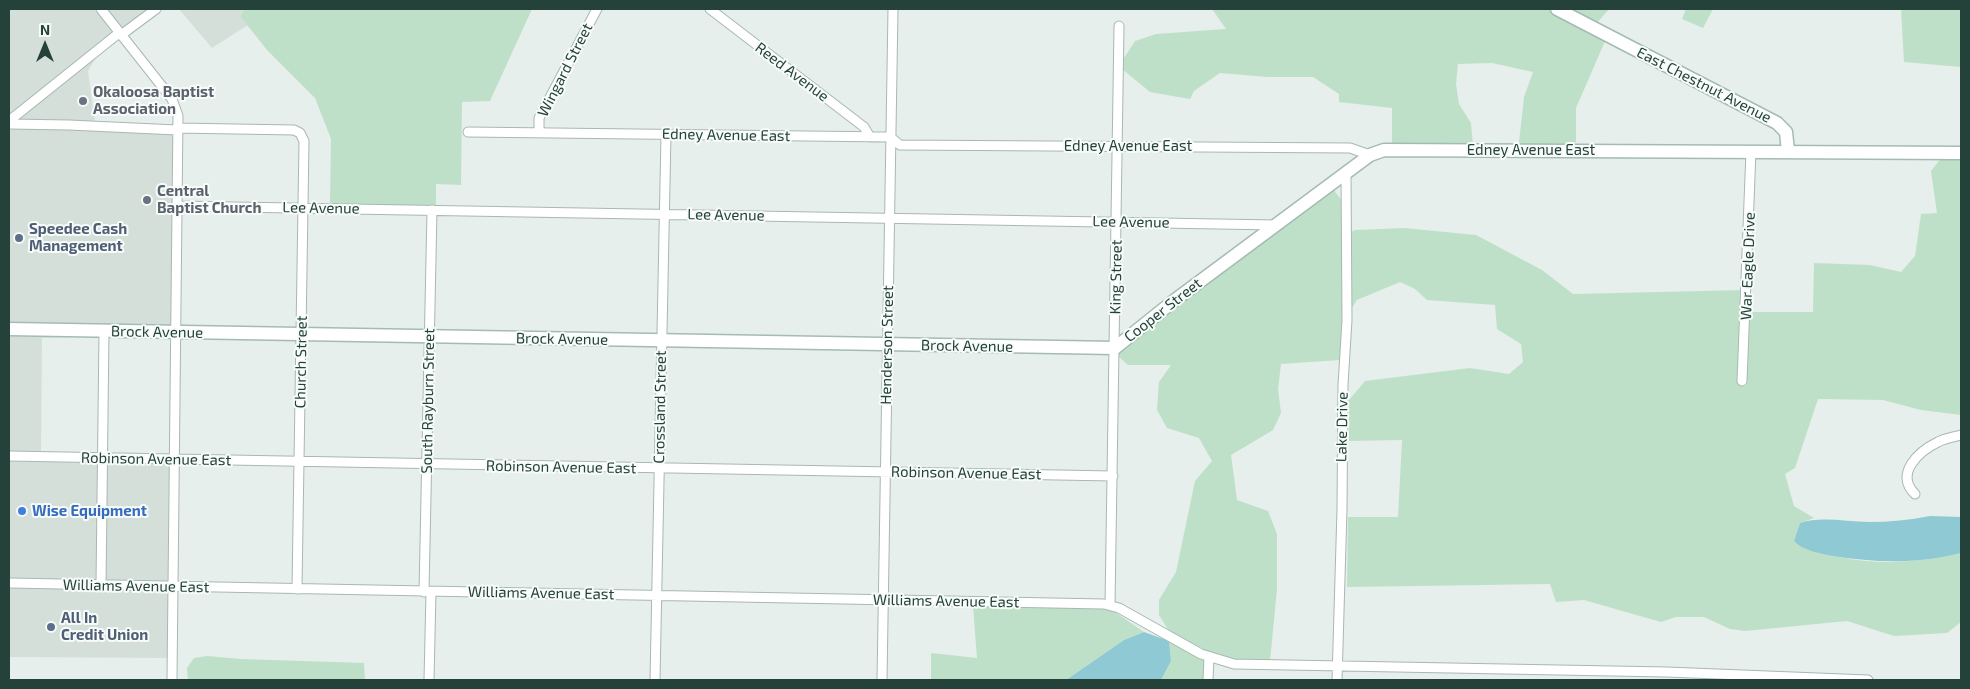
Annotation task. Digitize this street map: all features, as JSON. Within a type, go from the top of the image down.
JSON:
[{"type":"street","points":[[101,9],[172,99],[178,116],[172,680]]},
{"type":"street","points":[[9,123],[120,34],[156,9]]},
{"type":"street","name":"Wingard Street","points":[[539,133],[540,118],[597,9]]},
{"type":"street","name":"Reed Avenue","points":[[710,9],[864,127],[870,137]]},
{"type":"street","name":"Henderson Street","points":[[882,680],[893,9]]},
{"type":"street","name":"East Chestnut Avenue","points":[[1557,9],[1777,123],[1786,132],[1788,151]]},
{"type":"street","name":"King Street","points":[[1115,348],[1115,222],[1119,26]]},
{"type":"street","points":[[9,123],[177,130]]},
{"type":"street","name":"Church Street","points":[[177,130],[294,130],[302,136],[305,144],[297,589]]},
{"type":"street","name":"Edney Avenue East","points":[[468,132],[890,137],[900,145],[1350,148],[1370,155],[1388,150],[1788,151]]},
{"type":"street","name":"Crossland Street","points":[[655,680],[666,134]]},
{"type":"street","name":"War Eagle Drive","points":[[1742,381],[1751,151]]},
{"type":"street","points":[[1788,151],[1961,153]]},
{"type":"street","name":"Cooper Street","points":[[1110,605],[1115,348],[1175,300],[1370,155]]},
{"type":"street","name":"Lake Drive","points":[[1337,680],[1342,509],[1343,385],[1347,320],[1346,174]]},
{"type":"street","name":"Lee Avenue","points":[[177,206],[1276,225]]},
{"type":"street","name":"South Rayburn Street","points":[[429,680],[426,464],[432,210]]},
{"type":"street","name":"Brock Avenue","points":[[9,329],[1115,348]]},
{"type":"street","points":[[101,585],[104,331]]},
{"type":"street","points":[[1915,494],[1907,484],[1906,478],[1913,461],[1938,442],[1961,436]]},
{"type":"street","name":"Robinson Avenue East","points":[[9,456],[1113,476]]},
{"type":"street","name":"Williams Avenue East","points":[[9,583],[1110,605],[1210,657],[1245,665],[1868,680]]},
{"type":"street","points":[[1208,680],[1210,657]]},
{"type":"shaded area","points":[[9,9],[96,9],[114,32],[9,116]]},
{"type":"shaded area","points":[[106,9],[149,9],[122,30]]},
{"type":"shaded area","points":[[179,9],[245,9],[240,16],[248,25],[212,48]]},
{"type":"shaded area","points":[[97,56],[88,71],[95,122],[18,119]]},
{"type":"shaded area","points":[[9,129],[69,129],[173,135],[171,328],[9,324]]},
{"type":"shaded area","points":[[9,333],[100,336],[42,338],[41,452],[9,452]]},
{"type":"shaded area","points":[[9,461],[98,463],[97,580],[9,579]]},
{"type":"shaded area","points":[[106,463],[169,464],[168,582],[105,580]]},
{"type":"shaded area","points":[[9,588],[168,591],[168,658],[9,657]]},
{"type":"green space","points":[[245,9],[532,9],[490,101],[462,102],[461,185],[436,184],[436,206],[330,204],[331,139],[315,98],[267,50],[240,16]]},
{"type":"green space","points":[[1212,9],[1547,9],[1606,39],[1576,108],[1576,142],[1555,147],[1539,147],[1519,142],[1524,97],[1533,72],[1492,63],[1458,64],[1456,84],[1459,104],[1471,123],[1473,145],[1392,145],[1392,108],[1339,102],[1339,94],[1313,77],[1267,77],[1220,73],[1194,91],[1190,99],[1150,92],[1122,69],[1122,61],[1135,41],[1156,34],[1226,29]]},
{"type":"green space","points":[[1566,9],[1609,9],[1597,23]]},
{"type":"green space","points":[[1686,9],[1713,9],[1703,28],[1682,19]]},
{"type":"green space","points":[[1901,9],[1961,9],[1961,67],[1904,62]]},
{"type":"green space","points":[[1942,157],[1961,157],[1961,415],[1921,410],[1883,400],[1818,399],[1795,468],[1785,474],[1794,506],[1814,518],[1800,523],[1794,541],[1813,550],[1855,560],[1876,562],[1919,560],[1961,553],[1961,622],[1947,633],[1894,636],[1847,621],[1745,631],[1730,629],[1704,617],[1676,617],[1661,622],[1584,600],[1556,602],[1550,584],[1347,587],[1348,517],[1398,517],[1402,440],[1349,441],[1349,400],[1365,381],[1470,368],[1509,374],[1523,362],[1521,344],[1497,329],[1495,305],[1427,300],[1415,289],[1400,282],[1357,300],[1350,311],[1349,233],[1355,230],[1404,228],[1476,235],[1542,270],[1573,294],[1743,290],[1738,385],[1746,386],[1750,312],[1813,312],[1814,263],[1870,265],[1901,272],[1915,256],[1921,214],[1937,213],[1931,171]]},
{"type":"green space","points":[[1334,190],[1342,201],[1343,320],[1340,360],[1281,364],[1278,389],[1281,413],[1273,430],[1231,455],[1237,500],[1268,511],[1277,534],[1277,589],[1270,661],[1235,660],[1213,654],[1169,631],[1159,615],[1159,600],[1176,572],[1195,481],[1212,461],[1199,438],[1167,428],[1157,410],[1159,382],[1171,365],[1128,365],[1119,357],[1119,350],[1301,212]]},
{"type":"green space","points":[[973,606],[1106,609],[1112,610],[1144,632],[1124,640],[1066,680],[931,680],[931,653],[977,658]]},
{"type":"green space","points":[[1169,641],[1205,660],[1205,680],[1161,680],[1171,661]]},
{"type":"green space","points":[[207,656],[364,663],[365,680],[188,680],[187,668],[194,658]]},
{"type":"water","points":[[1930,516],[1961,517],[1961,553],[1913,561],[1866,560],[1817,553],[1802,547],[1794,541],[1800,523],[1808,521],[1884,522]]},
{"type":"water","points":[[1144,632],[1169,641],[1171,661],[1161,680],[1066,680],[1124,640]]},
{"type":"place","name":"Okaloosa Baptist Association","points":[[83,101]]},
{"type":"place","name":"Central Baptist Church","points":[[147,200]]},
{"type":"place","name":"Speedee Cash Management","points":[[19,238]]},
{"type":"place","name":"Wise Equipment","points":[[22,511]]},
{"type":"place","name":"All In Credit Union","points":[[51,627]]}]
